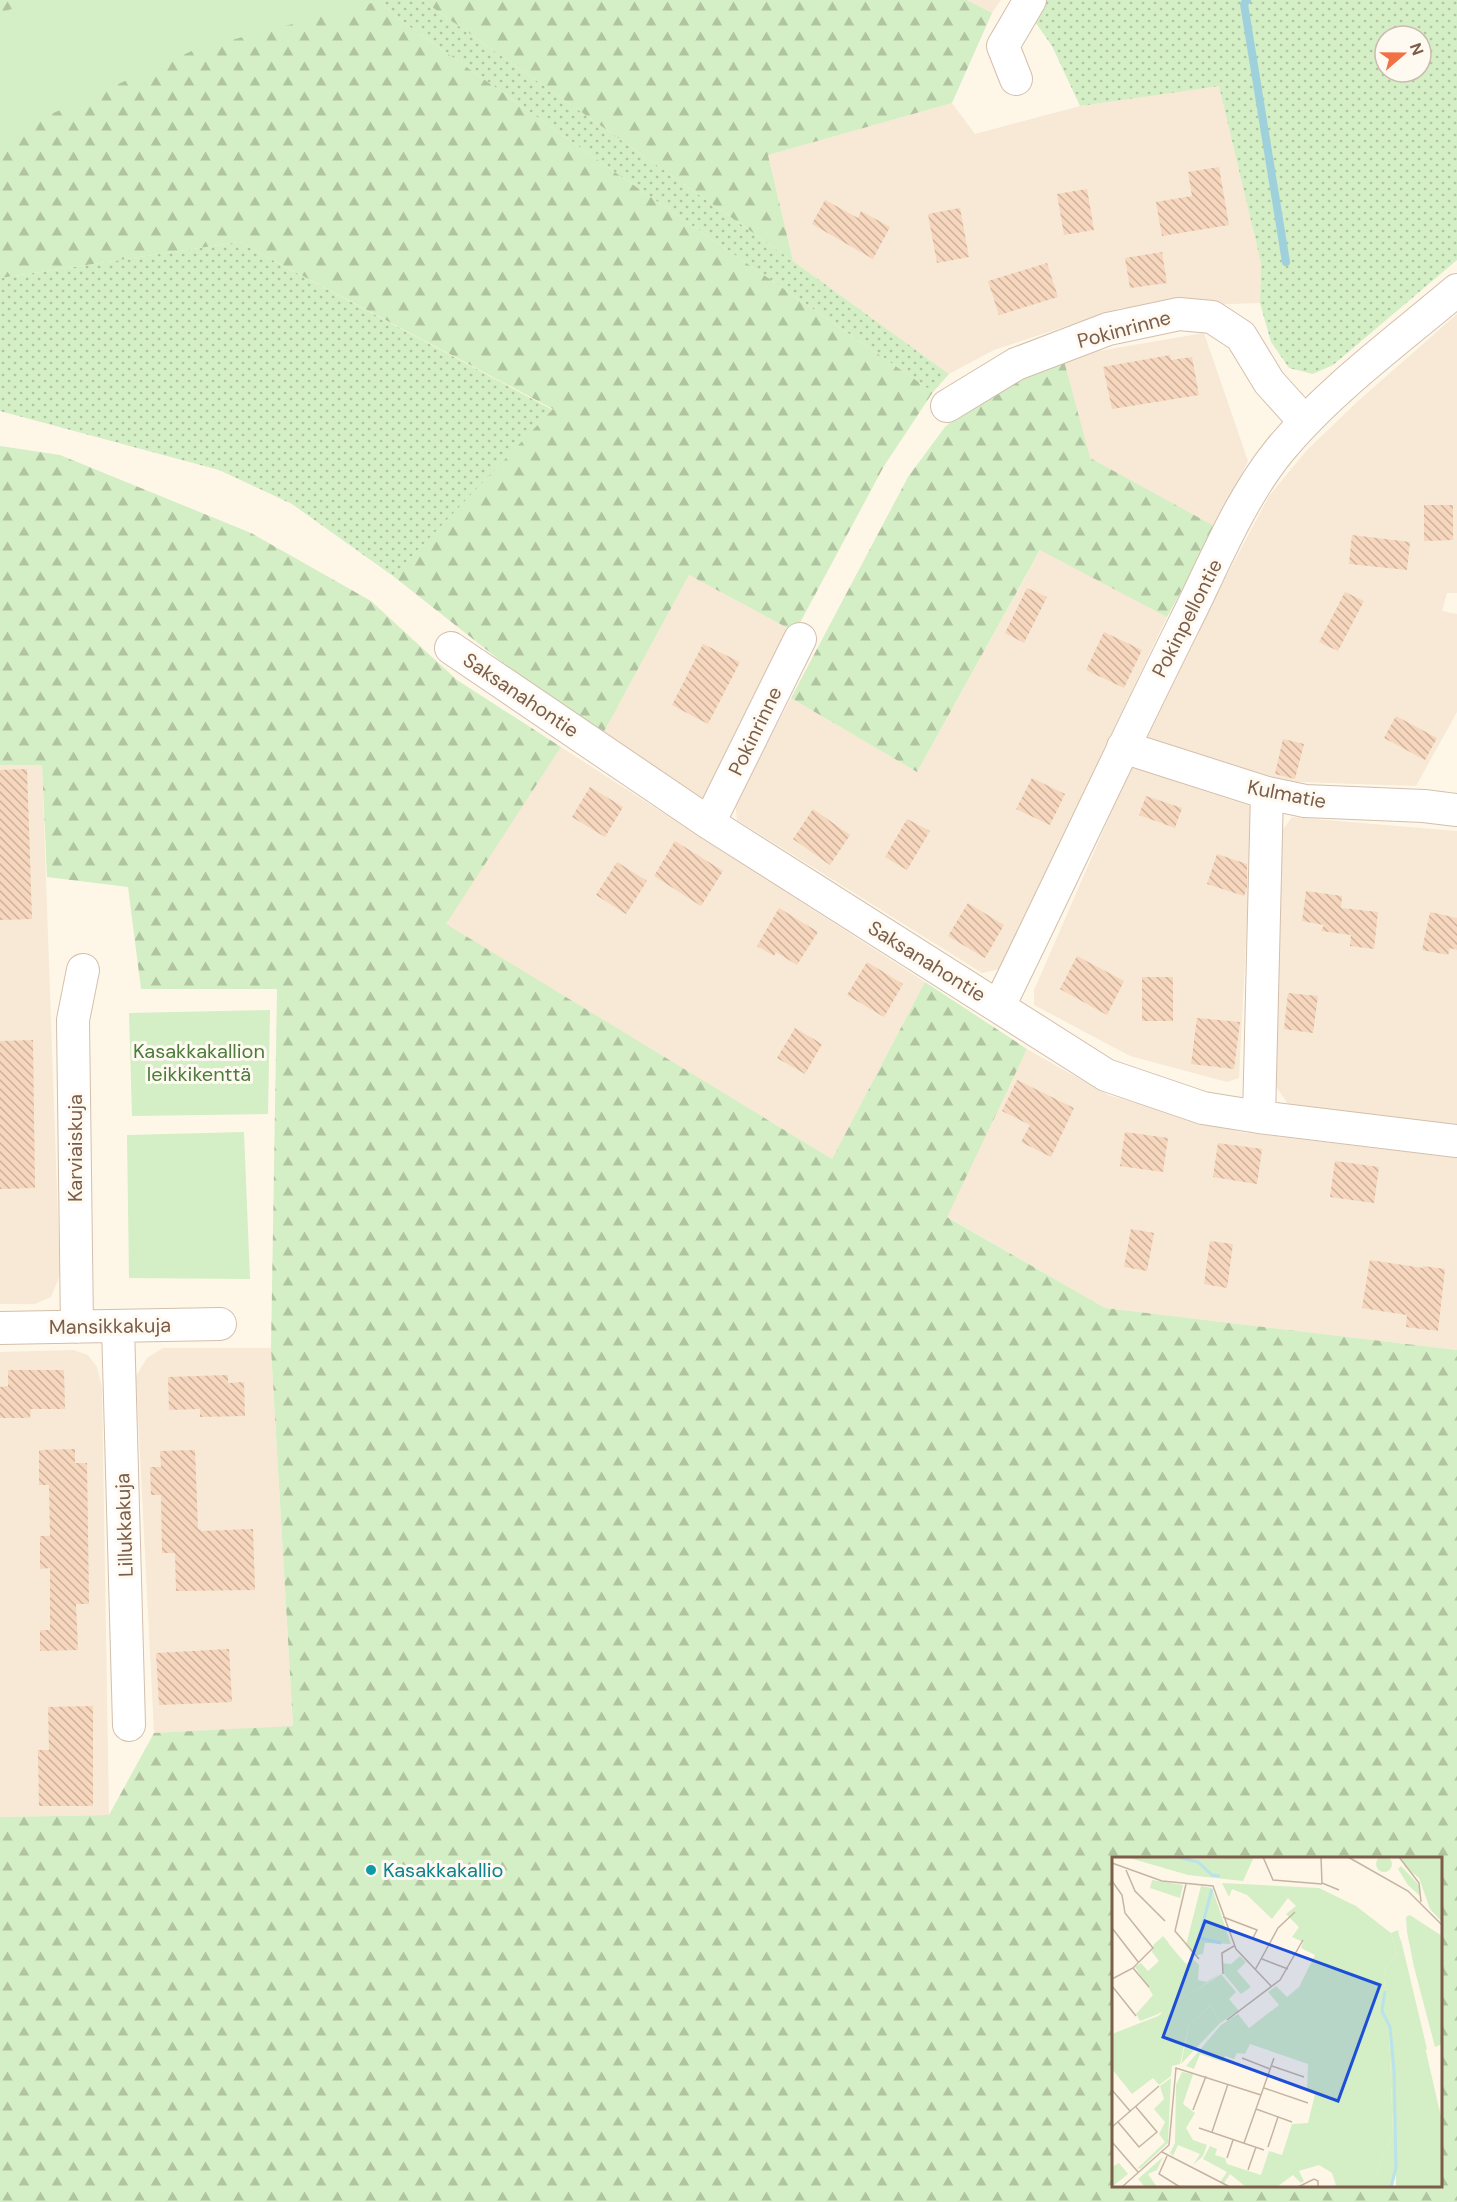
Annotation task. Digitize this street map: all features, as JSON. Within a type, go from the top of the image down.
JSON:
[{"type":"street","points":[[1016,79],[1003,46],[1030,0]]},
{"type":"street","name":"Pokinpellontie","points":[[999,1006],[1123,747],[1249,495],[1278,452],[1305,422],[1457,290]]},
{"type":"street","name":"Pokinrinne","points":[[947,406],[1016,364],[1108,329],[1179,314],[1212,317],[1241,336],[1269,382],[1305,422]]},
{"type":"street","name":"Pokinrinne","points":[[709,823],[800,639]]},
{"type":"street","name":"Saksanahontie","points":[[451,648],[709,823],[1106,1075],[1203,1108],[1457,1141]]},
{"type":"street","name":"Kulmatie","points":[[1123,747],[1267,793],[1305,801],[1424,806],[1457,810]]},
{"type":"street","points":[[1259,1117],[1267,793]]},
{"type":"street","name":"Karviaiskuja","points":[[77,1327],[73,1020],[83,970]]},
{"type":"street","name":"Mansikkakuja","points":[[0,1328],[220,1324]]},
{"type":"street","name":"Lillukkakuja","points":[[118,1326],[129,1725]]},
{"type":"shaded area","points":[[967,0],[1001,0],[992,13]]},
{"type":"shaded area","points":[[1219,85],[1261,263],[1260,303],[1121,308],[994,350],[949,374],[793,261],[768,155],[952,103],[975,134],[1080,106]]},
{"type":"shaded area","points":[[1457,314],[1457,593],[1447,593],[1442,611],[1457,614],[1457,712],[1416,786],[1270,781],[1140,738],[1269,496],[1307,450],[1357,402]]},
{"type":"shaded area","points":[[1204,333],[1248,461],[1216,527],[1089,458],[1063,357]]},
{"type":"shaded area","points":[[1041,549],[1167,617],[1000,969],[982,973],[737,820],[735,803],[791,698],[917,772]]},
{"type":"shaded area","points":[[689,575],[795,632],[704,802],[600,739]]},
{"type":"shaded area","points":[[561,747],[925,982],[832,1159],[445,924]]},
{"type":"shaded area","points":[[0,765],[42,765],[60,1275],[51,1297],[35,1304],[0,1304]]},
{"type":"shaded area","points":[[1131,767],[1253,807],[1239,1078],[1227,1082],[1130,1056],[1034,1005],[1034,990]]},
{"type":"shaded area","points":[[1292,817],[1457,831],[1457,1128],[1288,1104],[1272,1081],[1281,832]]},
{"type":"shaded area","points":[[1027,1049],[1108,1095],[1240,1132],[1457,1158],[1457,1350],[1105,1308],[946,1216]]},
{"type":"shaded area","points":[[163,1348],[271,1348],[293,1727],[154,1733],[136,1376],[147,1358]]},
{"type":"shaded area","points":[[74,1350],[88,1355],[97,1367],[102,1387],[109,1815],[0,1817],[0,1352]]},
{"type":"green space","points":[[0,0],[378,0],[403,22],[619,175],[933,392],[884,466],[795,632],[689,575],[600,739],[393,576],[553,409],[239,242],[0,278]]},
{"type":"green space","points":[[37,0],[383,0],[194,50],[0,137],[0,13]]},
{"type":"green space","points":[[378,0],[422,0],[793,261],[949,374],[933,392],[619,175],[403,22]]},
{"type":"green space","points":[[422,0],[967,0],[992,13],[952,103],[768,155],[793,261]]},
{"type":"green space","points":[[1042,0],[1457,0],[1457,260],[1333,365],[1313,374],[1289,368],[1271,342],[1260,303],[1261,263],[1219,86],[1080,106],[1052,46],[1031,16]]},
{"type":"green space","points":[[239,242],[553,410],[393,576],[292,504],[219,470],[0,411],[0,278]]},
{"type":"green space","points":[[1063,357],[1090,458],[1216,527],[1167,617],[1040,550],[917,772],[791,698],[908,477],[945,427],[986,394]]},
{"type":"green space","points":[[0,446],[60,455],[251,533],[371,601],[457,680],[561,747],[446,924],[832,1159],[925,982],[1027,1049],[947,1217],[1105,1308],[1457,1350],[1457,2202],[0,2202],[0,1817],[109,1815],[154,1733],[293,1726],[271,1348],[277,989],[141,989],[128,887],[47,877],[42,765],[0,765]]},
{"type":"green space","name":"Kasakkakallion leikkikenttä","points":[[270,1010],[268,1114],[132,1116],[129,1013]]},
{"type":"green space","points":[[244,1132],[250,1279],[129,1278],[127,1135]]},
{"type":"building","points":[[1219,167],[1229,225],[1162,236],[1156,202],[1192,196],[1188,172]]},
{"type":"building","points":[[1087,189],[1094,230],[1064,235],[1057,194]]},
{"type":"building","points":[[825,200],[858,218],[861,211],[890,227],[873,259],[812,224]]},
{"type":"building","points":[[960,208],[969,257],[937,263],[928,214]]},
{"type":"building","points":[[1162,252],[1167,283],[1130,288],[1125,258]]},
{"type":"building","points":[[1047,263],[1058,297],[999,315],[988,281]]},
{"type":"building","points":[[1170,355],[1171,360],[1192,357],[1199,395],[1112,409],[1103,367]]},
{"type":"building","points":[[1424,505],[1453,505],[1453,540],[1424,541]]},
{"type":"building","points":[[1352,535],[1410,542],[1407,570],[1349,564]]},
{"type":"building","points":[[1027,588],[1047,597],[1024,643],[1005,633]]},
{"type":"building","points":[[1345,592],[1364,601],[1338,651],[1319,642]]},
{"type":"building","points":[[1104,632],[1142,650],[1124,688],[1086,670]]},
{"type":"building","points":[[703,644],[740,662],[708,724],[672,705]]},
{"type":"building","points":[[1396,716],[1437,738],[1425,760],[1384,738]]},
{"type":"building","points":[[1283,739],[1304,744],[1295,779],[1275,774]]},
{"type":"building","points":[[27,769],[32,919],[0,920],[0,770]]},
{"type":"building","points":[[1032,778],[1065,794],[1050,825],[1016,809]]},
{"type":"building","points":[[590,787],[623,807],[605,837],[572,817]]},
{"type":"building","points":[[1146,796],[1182,808],[1175,828],[1139,815]]},
{"type":"building","points":[[813,809],[850,835],[830,865],[793,839]]},
{"type":"building","points":[[907,819],[930,831],[907,870],[885,857]]},
{"type":"building","points":[[675,841],[723,871],[701,906],[654,876]]},
{"type":"building","points":[[1217,854],[1247,864],[1247,887],[1244,896],[1207,884]]},
{"type":"building","points":[[617,862],[647,881],[626,914],[596,895]]},
{"type":"building","points":[[1306,891],[1342,896],[1341,908],[1378,912],[1374,949],[1350,946],[1351,935],[1321,931],[1324,925],[1302,921]]},
{"type":"building","points":[[968,903],[1004,925],[985,958],[948,936]]},
{"type":"building","points":[[779,908],[818,932],[797,965],[776,952],[774,956],[757,946]]},
{"type":"building","points":[[1430,912],[1457,918],[1457,950],[1450,948],[1448,955],[1422,950]]},
{"type":"building","points":[[1077,956],[1124,981],[1107,1015],[1060,989]]},
{"type":"building","points":[[867,962],[903,984],[884,1017],[847,995]]},
{"type":"building","points":[[1142,977],[1173,977],[1173,1021],[1142,1021]]},
{"type":"building","points":[[1288,993],[1318,996],[1313,1033],[1284,1029]]},
{"type":"building","points":[[1197,1018],[1240,1022],[1234,1069],[1191,1064]]},
{"type":"building","points":[[795,1028],[822,1044],[805,1074],[777,1058]]},
{"type":"building","points":[[33,1040],[35,1188],[0,1189],[0,1041]]},
{"type":"building","points":[[1017,1080],[1074,1108],[1051,1157],[1021,1142],[1030,1125],[1002,1111]]},
{"type":"building","points":[[1125,1132],[1168,1138],[1163,1172],[1120,1166]]},
{"type":"building","points":[[1218,1143],[1262,1149],[1257,1184],[1213,1177]]},
{"type":"building","points":[[1335,1161],[1379,1167],[1374,1203],[1330,1197]]},
{"type":"building","points":[[1131,1229],[1154,1233],[1147,1271],[1124,1267]]},
{"type":"building","points":[[1210,1241],[1233,1244],[1227,1288],[1204,1284]]},
{"type":"building","points":[[1370,1260],[1445,1269],[1438,1331],[1406,1327],[1407,1315],[1362,1308]]},
{"type":"building","points":[[8,1370],[64,1370],[65,1409],[31,1409],[30,1418],[0,1418],[0,1387],[8,1386]]},
{"type":"building","points":[[228,1375],[228,1383],[244,1382],[245,1416],[200,1417],[200,1409],[169,1410],[168,1377]]},
{"type":"building","points":[[75,1449],[75,1463],[87,1463],[89,1604],[76,1604],[78,1650],[40,1651],[40,1630],[50,1630],[50,1568],[40,1569],[40,1536],[50,1536],[49,1485],[39,1485],[39,1450]]},
{"type":"building","points":[[195,1450],[198,1529],[201,1531],[253,1529],[255,1590],[176,1591],[175,1553],[162,1553],[161,1495],[151,1495],[150,1467],[161,1467],[160,1451]]},
{"type":"building","points":[[229,1649],[232,1702],[159,1705],[156,1653]]},
{"type":"building","points":[[93,1706],[93,1806],[39,1806],[38,1750],[49,1750],[48,1707]]},
{"type":"waterway","points":[[1247,0],[1244,4],[1286,262]]},
{"type":"place","name":"Kasakkakallio","points":[[371,1870]]}]
